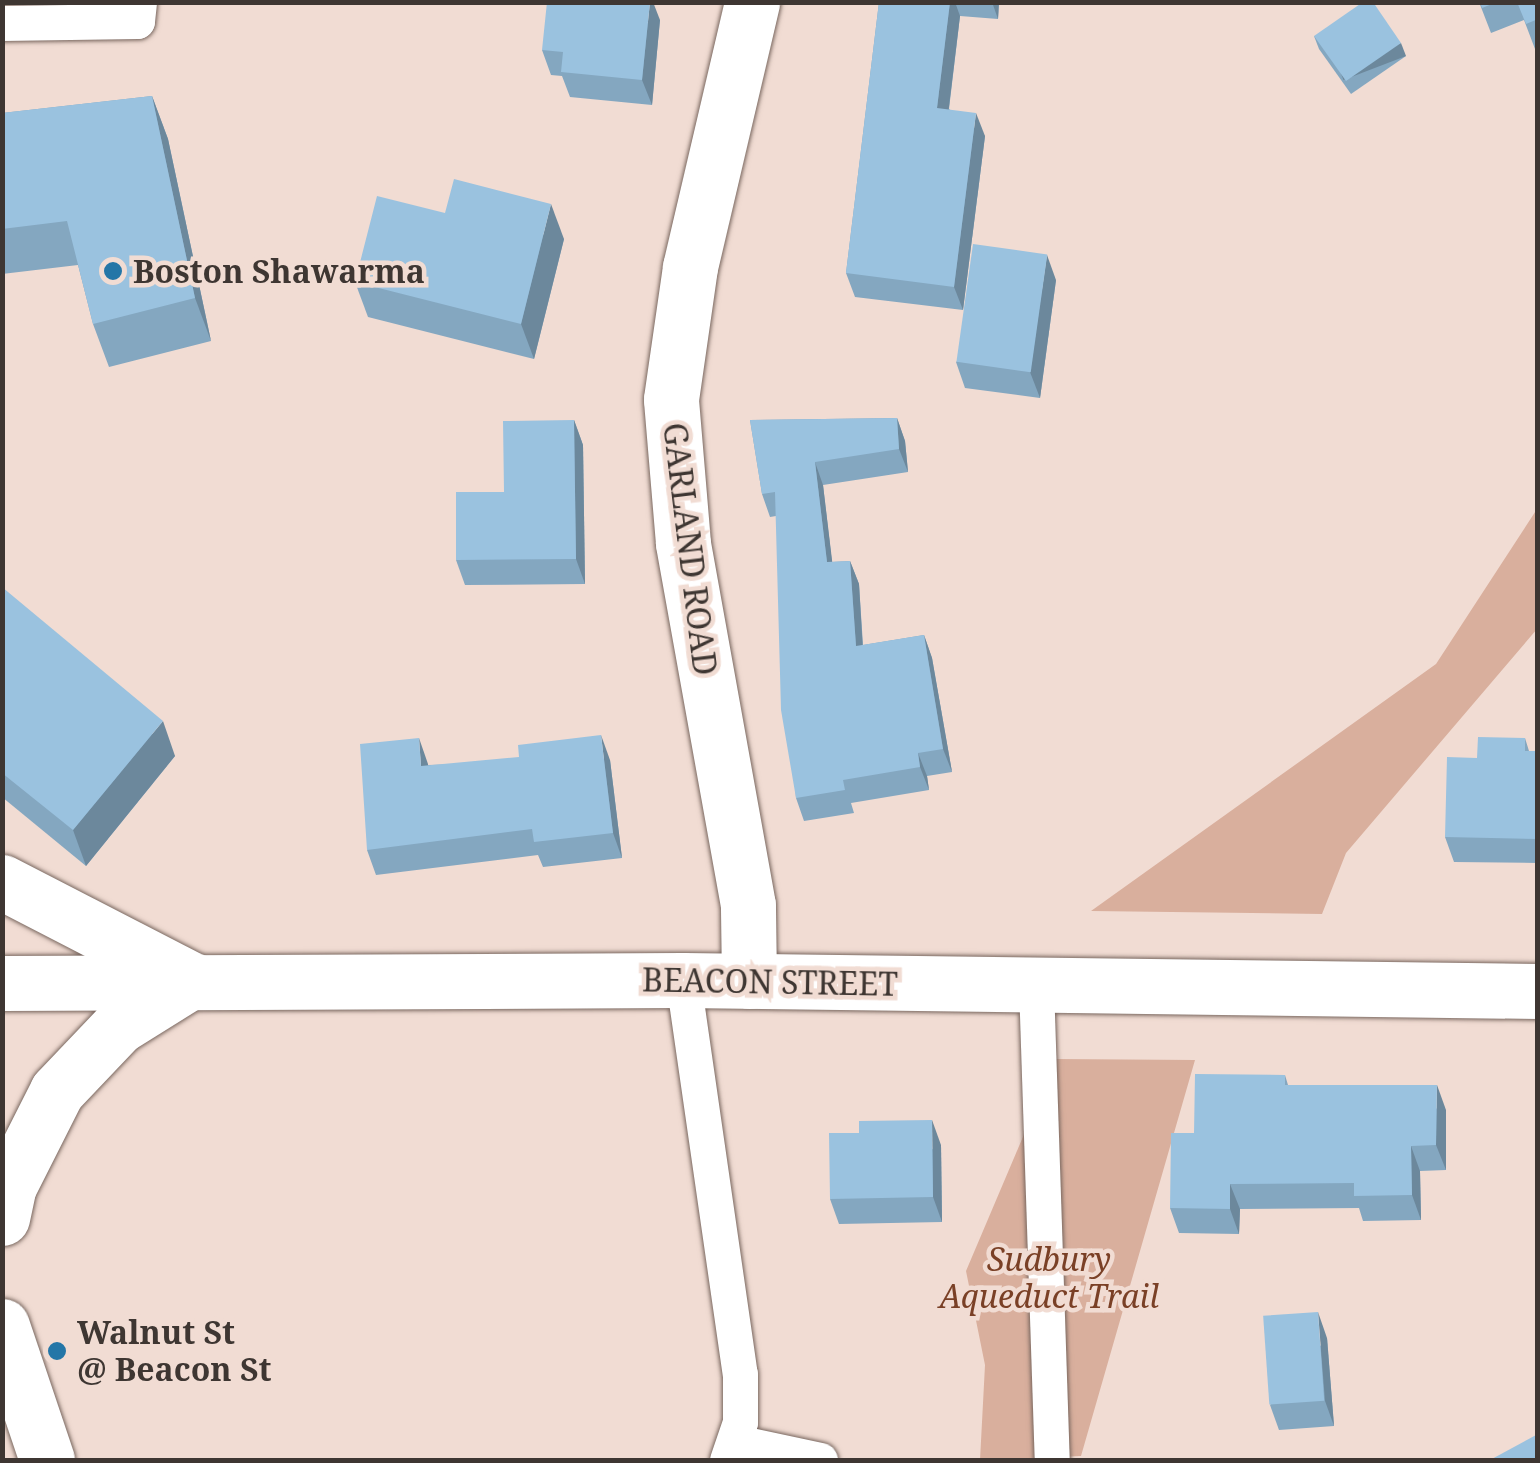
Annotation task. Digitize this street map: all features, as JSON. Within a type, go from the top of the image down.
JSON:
[{"type":"main road","name":"GARLAND ROAD","points":[[749,980],[748,905],[683,543],[671,400],[690,267],[752,2]]},
{"type":"main road","points":[[2,882],[193,980]]},
{"type":"main road","points":[[2,1218],[16,1170],[57,1091],[119,1026],[193,980]]},
{"type":"main road","name":"BEACON STREET","points":[[2,983],[749,980],[1538,991]]},
{"type":"main road","points":[[2,1326],[47,1460]]},
{"type":"lane","points":[[2,23],[137,20],[138,2]]},
{"type":"lane","points":[[683,980],[740,1374],[731,1451],[820,1460]]},
{"type":"lane","points":[[1036,985],[1052,1460]]},
{"type":"green space","points":[[1537,509],[1537,629],[1346,853],[1322,914],[1091,911],[1436,664]]},
{"type":"green space","name":"Sudbury Aqueduct Trail","points":[[1056,1059],[1195,1060],[1081,1456],[980,1460],[985,1365],[966,1271]]},
{"type":"building","points":[[547,2],[650,2],[642,80],[561,72],[563,52],[542,50]]},
{"type":"building","points":[[879,2],[950,2],[937,108],[976,113],[954,287],[846,273]]},
{"type":"building","points":[[1363,2],[1373,2],[1401,43],[1346,81],[1314,36]]},
{"type":"building","points":[[1517,2],[1538,2],[1538,19],[1526,24]]},
{"type":"building","points":[[152,96],[195,298],[93,324],[67,221],[2,229],[2,113]]},
{"type":"building","points":[[454,179],[551,204],[521,324],[355,282],[377,196],[445,213]]},
{"type":"building","points":[[973,244],[1047,254],[1031,372],[956,362]]},
{"type":"building","points":[[897,418],[899,449],[815,462],[827,562],[850,561],[856,646],[924,635],[943,749],[918,753],[920,767],[843,780],[845,790],[796,798],[781,710],[775,492],[762,494],[750,420]]},
{"type":"building","points":[[574,420],[576,559],[456,560],[456,492],[504,492],[503,421]]},
{"type":"building","points":[[2,587],[163,721],[73,830],[2,773]]},
{"type":"building","points":[[601,735],[613,833],[534,842],[532,829],[367,850],[360,744],[419,738],[421,766],[519,757],[518,745]]},
{"type":"building","points":[[1478,737],[1525,738],[1525,751],[1538,751],[1538,839],[1445,837],[1447,757],[1477,758]]},
{"type":"building","points":[[1195,1074],[1285,1075],[1285,1085],[1437,1085],[1436,1145],[1411,1146],[1412,1195],[1354,1196],[1354,1183],[1230,1184],[1230,1209],[1170,1208],[1171,1133],[1194,1133]]},
{"type":"building","points":[[932,1120],[933,1197],[830,1199],[829,1133],[859,1133],[859,1121]]},
{"type":"building","points":[[1318,1312],[1324,1401],[1269,1405],[1263,1316]]},
{"type":"building","points":[[1538,1434],[1538,1460],[1490,1460]]},
{"type":"place","name":"Boston Shawarma","points":[[113,271]]},
{"type":"place","name":"Walnut St @ Beacon St","points":[[57,1351]]}]
